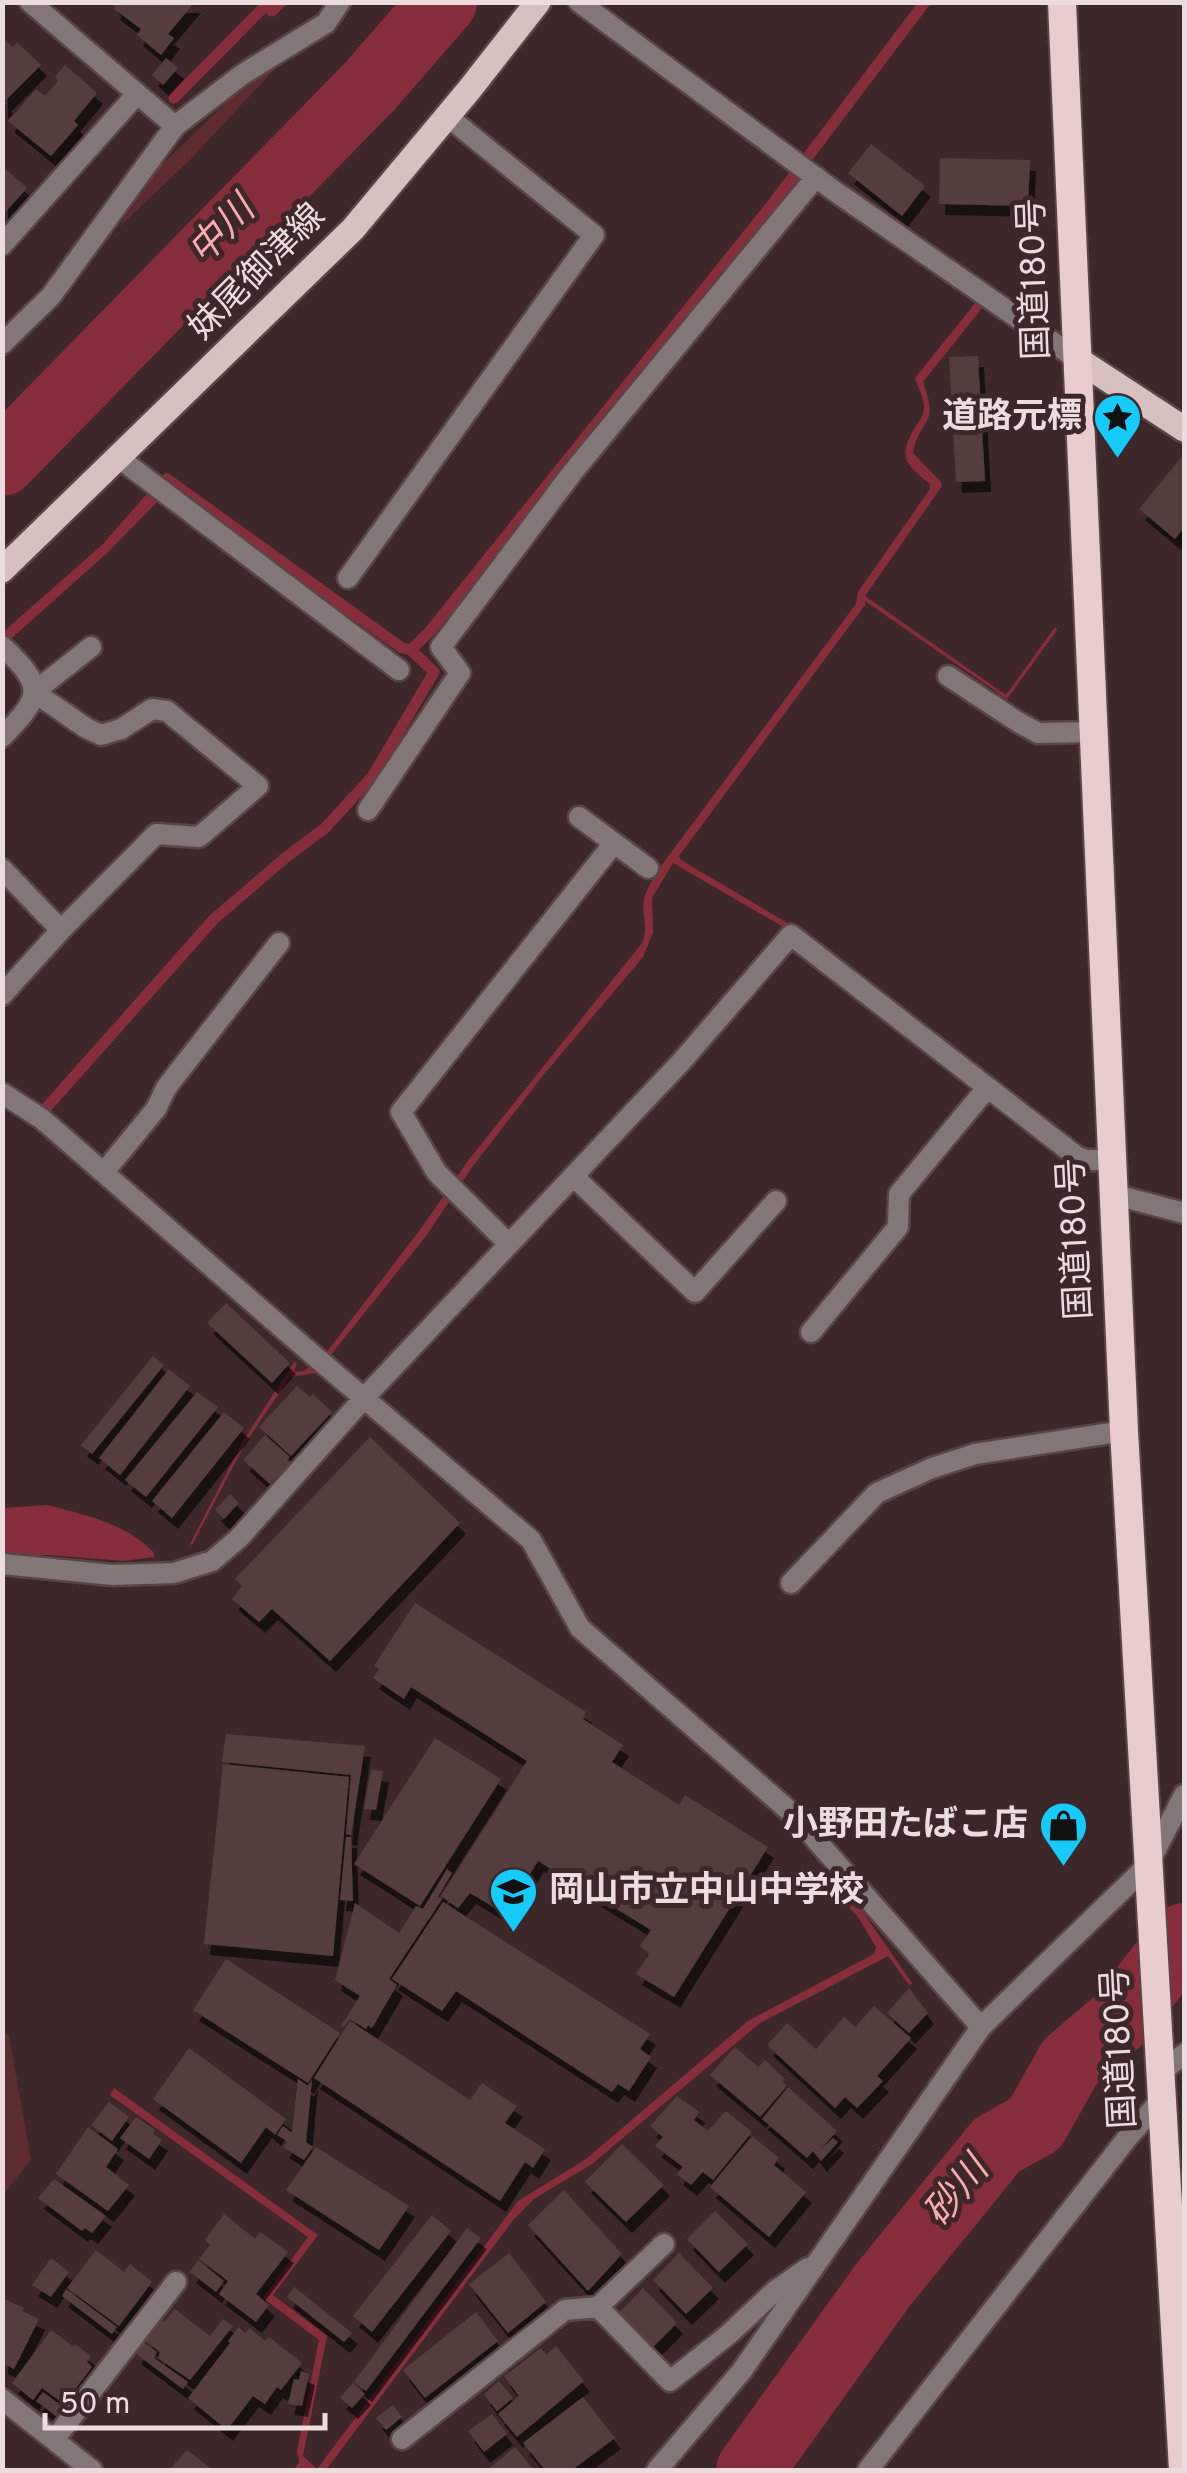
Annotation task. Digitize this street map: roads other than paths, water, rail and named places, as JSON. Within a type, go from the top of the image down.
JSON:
[{"type":"highway","name":"国道180号","points":[[1062,2],[1112,1194],[1151,1914],[1166,2068],[1183,2470]]},
{"type":"main road","name":"妹尾御津線","points":[[2,570],[353,229],[538,2]]},
{"type":"main road","points":[[1077,358],[1184,429]]},
{"type":"street","points":[[2,344],[51,296],[176,126],[243,74],[326,23],[340,2]]},
{"type":"street","points":[[580,2],[806,169],[1077,358]]},
{"type":"street","points":[[43,7],[176,126]]},
{"type":"street","points":[[2,245],[137,94]]},
{"type":"street","points":[[348,578],[594,235],[448,116]]},
{"type":"street","points":[[368,810],[460,674],[440,646],[806,169]]},
{"type":"street","points":[[119,458],[399,670]]},
{"type":"street","points":[[2,646],[25,666],[34,692],[24,716],[2,738]]},
{"type":"street","points":[[34,692],[92,648]]},
{"type":"street","points":[[948,676],[1038,733],[1092,732]]},
{"type":"street","points":[[2,996],[156,834],[199,837],[258,786],[167,711],[152,709],[121,729],[102,735],[34,692]]},
{"type":"street","points":[[579,816],[648,868]]},
{"type":"street","points":[[509,1244],[437,1173],[401,1112],[614,843]]},
{"type":"street","points":[[2,869],[61,930]]},
{"type":"street","points":[[2,1564],[114,1576],[174,1573],[212,1560],[239,1538],[365,1397],[680,1062],[791,934],[1076,1156],[1111,1160]]},
{"type":"street","points":[[104,1172],[156,1109],[166,1088],[278,944]]},
{"type":"street","points":[[811,1332],[898,1227],[899,1194],[986,1088]]},
{"type":"street","points":[[2,1094],[42,1119],[531,1540],[580,1628],[794,1815],[981,2026]]},
{"type":"street","points":[[573,1176],[695,1292],[776,1201]]},
{"type":"street","points":[[1112,1194],[1184,1212]]},
{"type":"street","points":[[791,1583],[877,1492],[976,1454],[1124,1431]]},
{"type":"street","points":[[657,2470],[741,2372],[981,2026],[1148,1865],[1184,1794]]},
{"type":"street","points":[[868,2470],[1128,2137],[1166,2068]]},
{"type":"street","points":[[402,2439],[565,2310],[598,2306],[664,2244]]},
{"type":"street","points":[[598,2306],[670,2381],[775,2291],[818,2261]]},
{"type":"street","points":[[54,2440],[176,2282]]},
{"type":"street","points":[[2,2399],[92,2470]]},
{"type":"waterway","points":[[174,98],[266,5],[272,11],[281,2]]},
{"type":"waterway","name":"中川","points":[[2,462],[371,85],[443,2]]},
{"type":"waterway","points":[[163,483],[167,479],[402,648],[411,650],[770,207],[925,2]]},
{"type":"waterway","points":[[47,1107],[214,919],[325,828],[372,777],[434,672],[411,650]]},
{"type":"waterway","name":"砂川","points":[[750,2470],[883,2285],[997,2145],[1035,2124],[1070,2062],[1119,2020],[1184,1937]]},
{"type":"place","name":"道路元標","points":[[1117,460]]},
{"type":"place","name":"小野田たばこ店","points":[[1063,1868]]},
{"type":"place","name":"岡山市立中山中学校","points":[[514,1934]]}]
